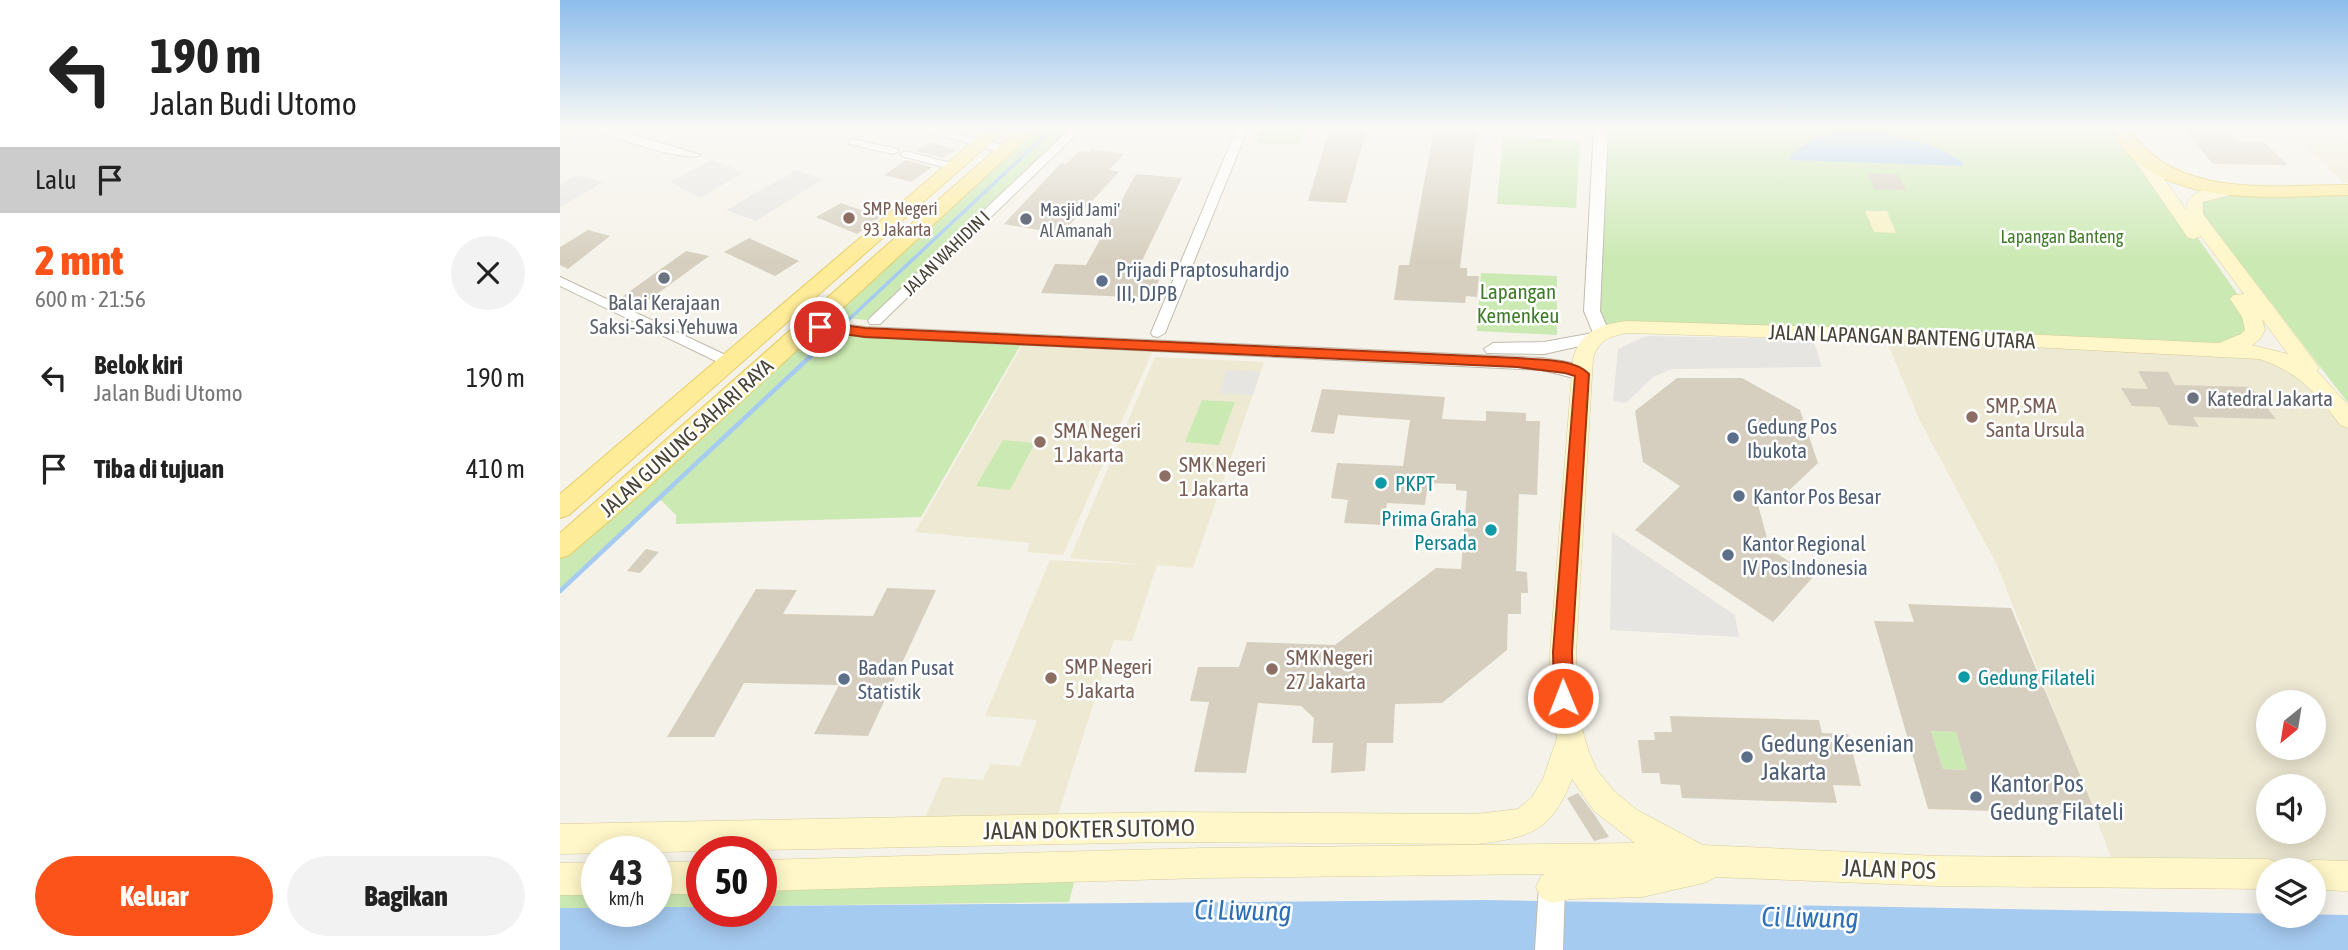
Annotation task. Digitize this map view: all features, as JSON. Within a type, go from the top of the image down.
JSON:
[{"type":"main road","name":"JALAN GUNUNG SAHARI RAYA","points":[[560,508],[948,172]]},
{"type":"main road","name":"JALAN GUNUNG SAHARI RAYA","points":[[560,548],[822,321],[981,172]]},
{"type":"main road","points":[[2151,172],[2256,323],[2256,332],[2252,338],[2214,348]]},
{"type":"main road","points":[[2168,172],[2178,178],[2232,189],[2348,190]]},
{"type":"main road","points":[[2232,189],[2199,197],[2193,207],[2194,214],[2348,420]]},
{"type":"main road","name":"JALAN LAPANGAN BANTENG UTARA","points":[[1596,335],[1628,327],[2214,348]]},
{"type":"main road","points":[[1596,335],[1584,349],[1563,652],[1563,698],[1569,742],[1593,791],[1620,817],[1658,840],[1717,862]]},
{"type":"main road","points":[[2214,348],[2261,352],[2284,358],[2320,381]]},
{"type":"main road","name":"JALAN DOKTER SUTOMO","points":[[560,839],[1168,827],[1513,825],[1527,820],[1537,812],[1555,783],[1569,742]]},
{"type":"main road","name":"JALAN POS","points":[[1511,861],[1643,858],[1937,871],[2256,874]]},
{"type":"main road","name":"JALAN DOKTER SUTOMO","points":[[777,876],[1202,863],[1511,861]]},
{"type":"main road","points":[[1550,891],[1571,883],[1642,881],[1717,862]]},
{"type":"main road","points":[[2326,875],[2348,876]]},
{"type":"main road","points":[[560,879],[581,879]]},
{"type":"street","name":"JALAN WAHIDIN I","points":[[862,324],[1029,172]]},
{"type":"street","points":[[1158,333],[1225,172]]},
{"type":"street","points":[[862,324],[1530,349],[1596,335],[1592,311],[1599,172]]},
{"type":"street","points":[[560,281],[729,362]]},
{"type":"street","points":[[822,321],[1517,363],[1567,368],[1582,374]]},
{"type":"street","points":[[1549,950],[1550,891]]},
{"type":"shaded area","points":[[688,172],[743,172],[700,198],[670,182]]},
{"type":"shaded area","points":[[792,172],[803,172],[823,179],[756,221],[726,210]]},
{"type":"shaded area","points":[[2332,172],[2348,172],[2348,183],[2344,183]]},
{"type":"shaded area","points":[[576,175],[603,182],[560,207],[560,185]]},
{"type":"shaded area","points":[[1884,335],[2281,358],[2348,420],[2348,876],[2326,875],[2326,858],[2256,858],[2256,871],[2117,872],[1997,565],[1920,421]]},
{"type":"shaded area","points":[[1646,336],[1813,339],[1822,367],[1672,369],[1653,377],[1626,403],[1613,401],[1618,349]]},
{"type":"shaded area","name":"SMA Negeri 1 Jakarta","points":[[1023,344],[1152,352],[1063,555],[1027,552],[1030,543],[915,532]]},
{"type":"shaded area","points":[[1155,357],[1264,362],[1193,568],[1157,565],[1132,641],[1114,640],[1054,827],[924,820],[943,777],[983,780],[990,764],[1020,766],[1037,720],[985,716],[1050,560],[1149,565],[1070,558]]},
{"type":"shaded area","points":[[1227,370],[1260,372],[1253,395],[1219,393]]},
{"type":"shaded area","points":[[1612,532],[1735,615],[1739,637],[1610,630]]},
{"type":"green space","points":[[980,172],[1031,172],[875,321],[821,315]]},
{"type":"green space","points":[[1500,172],[1578,172],[1576,208],[1497,204]]},
{"type":"green space","name":"Lapangan Banteng","points":[[1599,172],[2151,172],[2253,316],[2256,327],[2230,345],[1601,332],[1596,218]]},
{"type":"green space","points":[[2220,194],[2348,195],[2348,403],[2203,214],[2202,203]]},
{"type":"green space","name":"Lapangan Kemenkeu","points":[[1481,273],[1557,276],[1557,335],[1477,331]]},
{"type":"green space","points":[[810,325],[1024,339],[921,517],[676,524],[676,515],[660,499],[560,593],[560,548]]},
{"type":"green space","points":[[1202,400],[1235,402],[1219,445],[1185,442]]},
{"type":"green space","points":[[1003,440],[1035,443],[1010,490],[976,486]]},
{"type":"green space","points":[[1931,731],[1956,732],[1967,770],[1943,769]]},
{"type":"green space","points":[[1078,867],[1069,902],[777,906],[777,876]]},
{"type":"green space","points":[[686,877],[686,907],[672,907],[672,878]]},
{"type":"green space","points":[[560,879],[581,879],[581,908],[560,908]]},
{"type":"sand","points":[[1865,211],[1887,211],[1896,233],[1874,232]]},
{"type":"water","name":"Ci Liwung","points":[[1486,900],[2256,913],[2256,928],[2326,928],[2326,915],[2348,915],[2348,950],[560,950],[560,908],[581,908],[581,927],[672,927],[672,907],[686,907],[686,927],[777,927],[777,906]]},
{"type":"building","points":[[888,172],[925,172],[911,182],[884,175]]},
{"type":"building","points":[[1052,172],[1119,172],[1061,234],[1004,224]]},
{"type":"building","points":[[1316,172],[1355,172],[1346,203],[1308,201]]},
{"type":"building","points":[[1426,172],[1472,172],[1460,268],[1467,268],[1467,276],[1479,276],[1477,297],[1466,296],[1465,303],[1394,300],[1399,265],[1409,265]]},
{"type":"building","points":[[1868,173],[1898,174],[1906,190],[1874,189]]},
{"type":"building","points":[[1136,174],[1182,178],[1139,267],[1164,269],[1151,298],[1041,293],[1055,264],[1086,265]]},
{"type":"building","name":"SMP Negeri 93 Jakarta","points":[[841,203],[880,217],[857,234],[816,217]]},
{"type":"building","points":[[588,230],[610,236],[568,269],[560,265],[560,247]]},
{"type":"building","points":[[749,238],[799,261],[775,276],[724,252]]},
{"type":"building","name":"Balai Kerajaan Saksi-Saksi Yehuwa","points":[[686,251],[709,256],[642,305],[619,299]]},
{"type":"building","name":"Katedral Jakarta","points":[[2138,371],[2168,372],[2175,385],[2251,387],[2276,419],[2193,417],[2199,427],[2169,425],[2159,407],[2132,406],[2121,388],[2148,389]]},
{"type":"building","name":"Kantor Pos Besar","points":[[1677,378],[1742,378],[1800,410],[1818,463],[1778,501],[1757,501],[1770,549],[1813,577],[1773,622],[1635,530],[1680,486],[1643,462],[1635,411]]},
{"type":"building","points":[[1322,389],[1445,397],[1442,419],[1486,421],[1486,411],[1526,413],[1526,421],[1540,421],[1537,495],[1519,494],[1516,571],[1527,572],[1528,593],[1521,593],[1521,614],[1508,614],[1507,650],[1442,703],[1395,704],[1393,743],[1367,743],[1365,771],[1331,773],[1333,743],[1312,743],[1314,718],[1301,706],[1258,703],[1246,773],[1194,772],[1209,702],[1190,701],[1198,667],[1239,667],[1247,642],[1335,645],[1436,568],[1461,569],[1467,491],[1456,490],[1456,484],[1428,483],[1425,505],[1387,503],[1384,525],[1344,523],[1348,500],[1331,498],[1337,463],[1403,466],[1410,420],[1338,415],[1334,434],[1311,432]]},
{"type":"building","points":[[646,549],[659,552],[640,573],[627,571]]},
{"type":"building","name":"Badan Pusat Statistik","points":[[887,588],[936,590],[868,736],[814,734],[839,685],[744,683],[714,737],[667,737],[756,589],[797,590],[783,614],[873,616]]},
{"type":"building","name":"Gedung Filateli","points":[[1908,604],[2011,608],[2096,814],[1928,809],[1874,621],[1914,622]],"holes":[[[1931,731],[1956,732],[1967,770],[1943,769]]]},
{"type":"building","name":"Gedung Kesenian Jakarta","points":[[1670,716],[1819,720],[1822,733],[1848,734],[1861,786],[1833,785],[1837,803],[1682,798],[1680,785],[1661,784],[1659,773],[1642,773],[1638,740],[1655,740],[1654,732],[1672,732]]},
{"type":"building","points":[[1578,793],[1609,837],[1594,841],[1567,798]]},
{"type":"waterway","points":[[828,339],[1006,172]]},
{"type":"waterway","points":[[560,591],[830,338]]},
{"type":"place","name":"SMP Negeri 93 Jakarta","points":[[849,218]]},
{"type":"place","name":"Masjid Jami' Al Amanah","points":[[1026,219]]},
{"type":"place","name":"Balai Kerajaan Saksi-Saksi Yehuwa","points":[[664,278]]},
{"type":"place","name":"Prijadi Praptosuhardjo III, DJPB","points":[[1102,281]]},
{"type":"place","name":"Katedral Jakarta","points":[[2193,398]]},
{"type":"place","name":"SMP, SMA Santa Ursula","points":[[1972,417]]},
{"type":"place","name":"Gedung Pos Ibukota","points":[[1733,438]]},
{"type":"place","name":"SMA Negeri 1 Jakarta","points":[[1040,442]]},
{"type":"place","name":"SMK Negeri 1 Jakarta","points":[[1165,476]]},
{"type":"place","name":"PKPT","points":[[1381,483]]},
{"type":"place","name":"Kantor Pos Besar","points":[[1739,496]]},
{"type":"place","name":"Prima Graha Persada","points":[[1491,530]]},
{"type":"place","name":"Kantor Regional IV Pos Indonesia","points":[[1728,555]]},
{"type":"place","name":"SMK Negeri 27 Jakarta","points":[[1272,669]]},
{"type":"place","name":"Gedung Filateli","points":[[1964,677]]},
{"type":"place","name":"SMP Negeri 5 Jakarta","points":[[1051,678]]},
{"type":"place","name":"Badan Pusat Statistik","points":[[844,679]]},
{"type":"place","name":"Gedung Kesenian Jakarta","points":[[1747,757]]},
{"type":"place","name":"Kantor Pos Gedung Filateli","points":[[1976,797]]},
{"type":"route","points":[[820,327],[865,332],[1542,364],[1567,368],[1582,374],[1563,652],[1563,698]]}]
